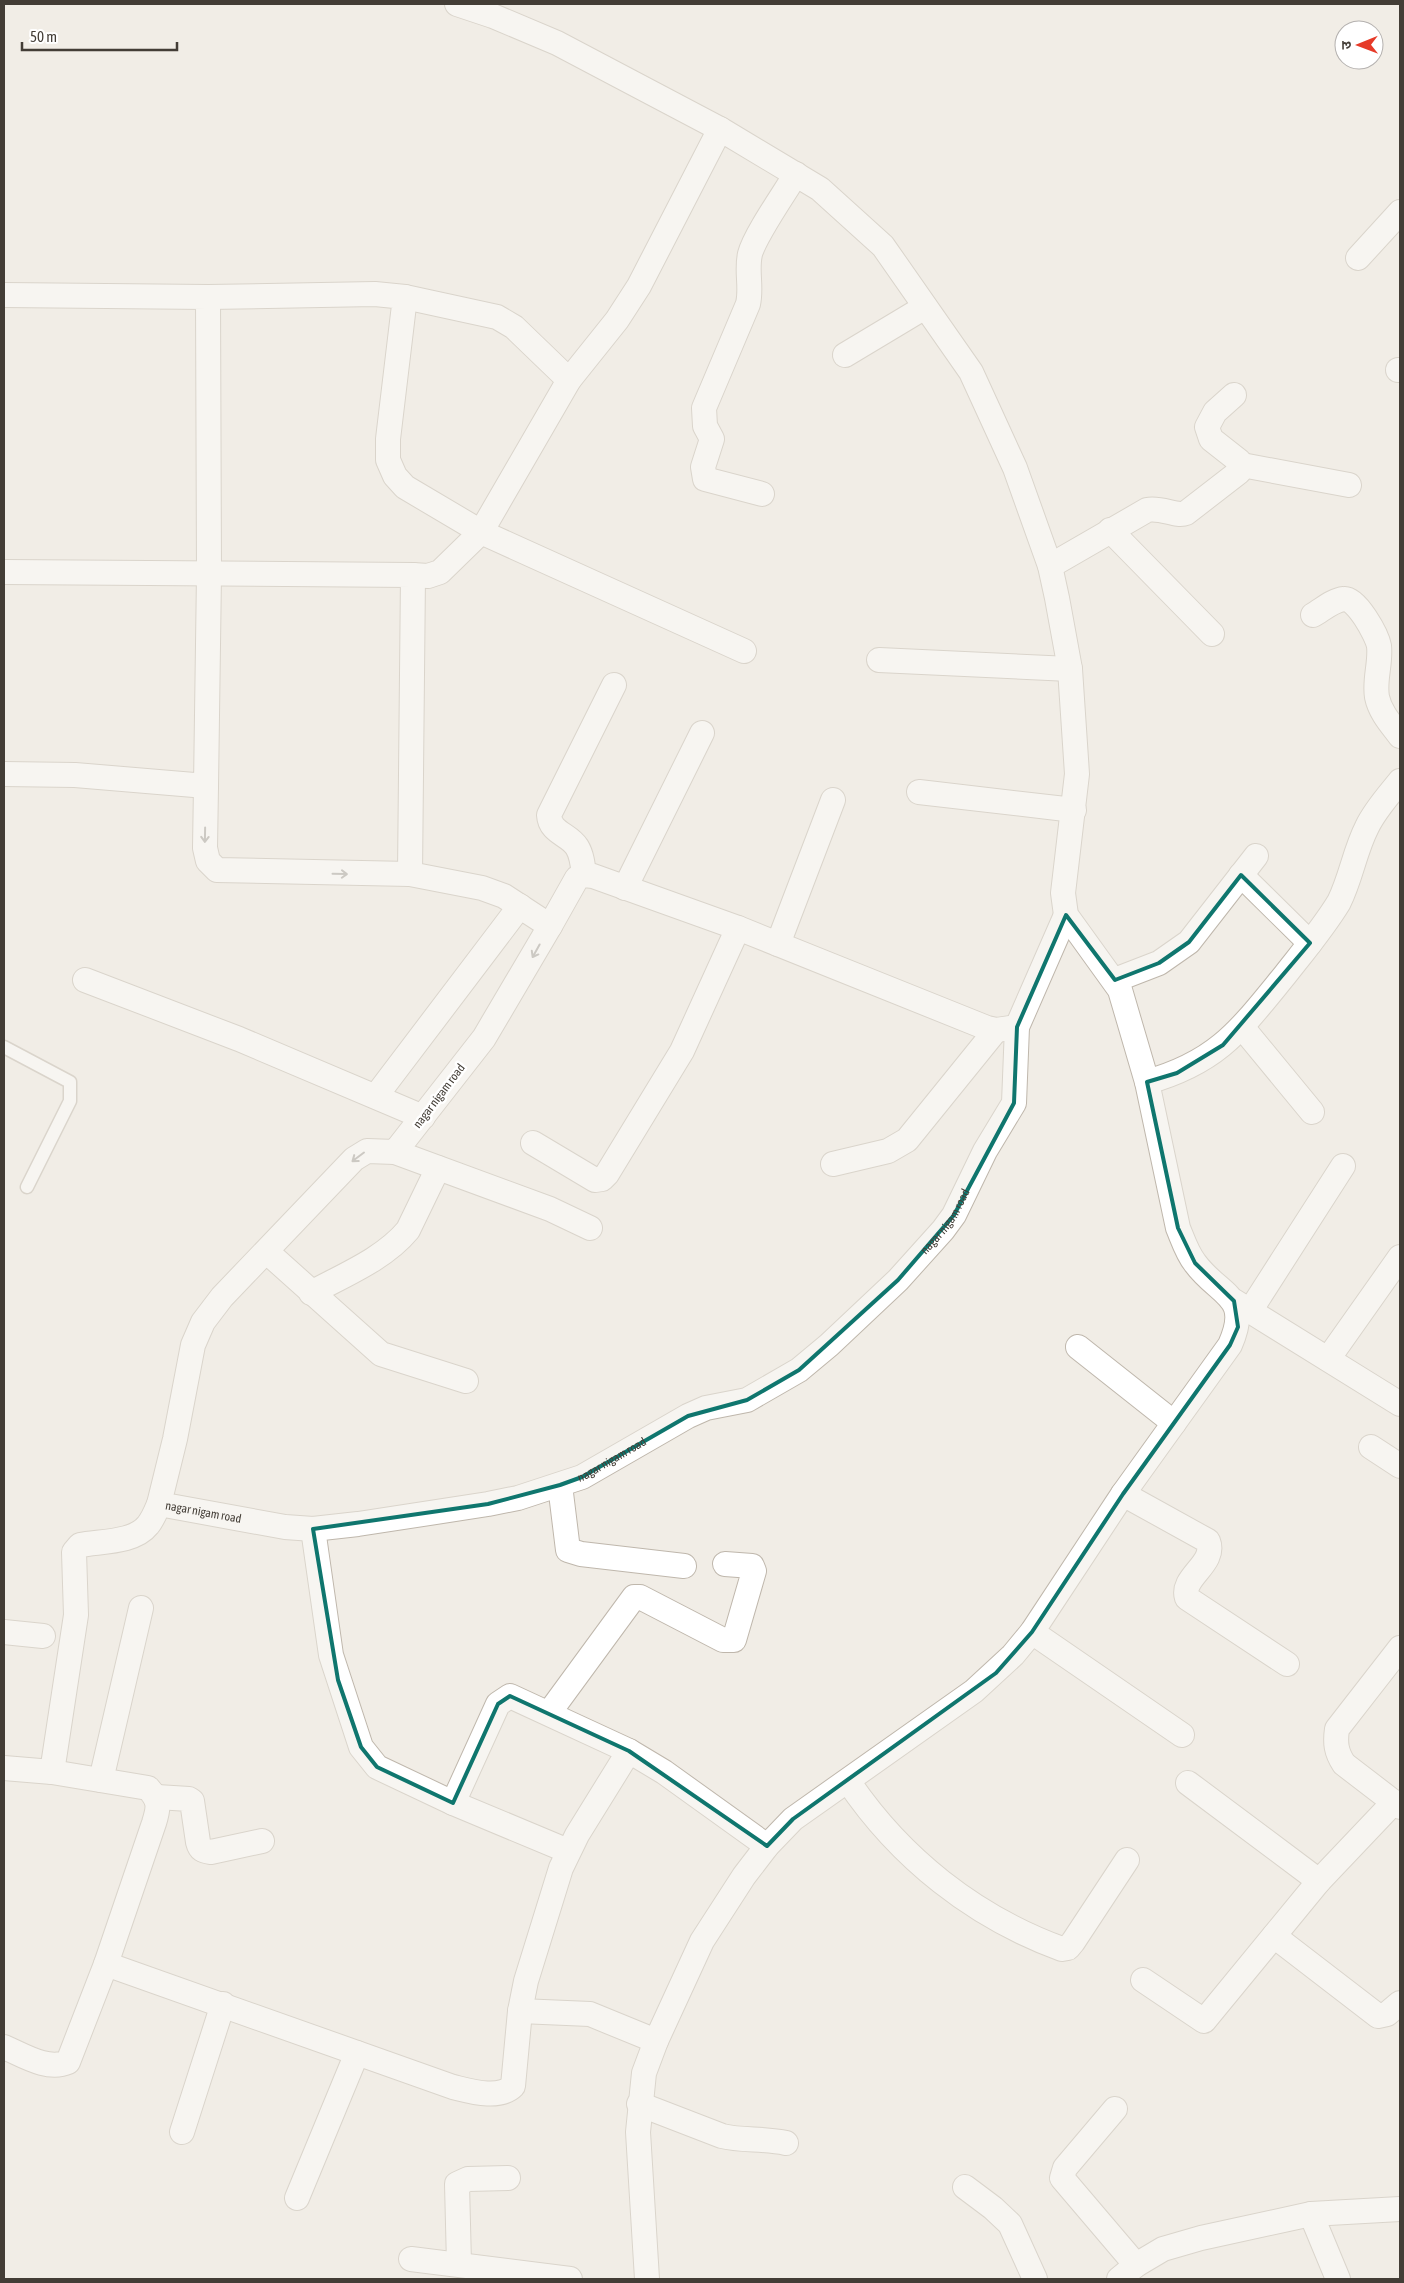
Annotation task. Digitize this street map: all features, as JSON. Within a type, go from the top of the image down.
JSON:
[{"type":"street","points":[[457,4],[493,16],[557,43],[720,129],[820,189],[883,246],[971,372],[1015,468],[1050,566],[1070,669],[1076,774],[1074,810],[1064,893],[1066,915],[1115,980],[1120,990],[1147,1082],[1178,1228],[1185,1247],[1194,1263],[1242,1306],[1400,1404]]},
{"type":"street","points":[[4,572],[428,576],[440,572],[481,532],[569,380],[617,320],[639,286],[720,129]]},
{"type":"street","points":[[762,494],[705,479],[703,467],[712,439],[705,426],[704,408],[748,304],[750,296],[748,266],[752,248],[796,174]]},
{"type":"street","points":[[1358,258],[1400,212]]},
{"type":"street","points":[[4,295],[208,297],[375,294],[405,297],[497,317],[514,327],[569,380]]},
{"type":"street","points":[[208,297],[209,574],[205,848],[208,861],[217,870],[410,874],[482,888],[504,896],[550,926]]},
{"type":"street","points":[[405,297],[388,439],[388,460],[395,476],[405,488],[481,532],[744,651]]},
{"type":"street","points":[[845,355],[925,307]]},
{"type":"street","points":[[1234,395],[1210,420],[1208,434],[1242,465],[1349,485]]},
{"type":"street","points":[[1050,566],[1147,510],[1164,509],[1176,514],[1186,513],[1239,472],[1242,465]]},
{"type":"street","points":[[1110,530],[1212,634]]},
{"type":"street","points":[[410,874],[413,576]]},
{"type":"street","points":[[1313,615],[1343,599],[1349,599],[1374,631],[1379,646],[1376,685],[1379,706],[1400,736]]},
{"type":"street","points":[[879,660],[1070,669]]},
{"type":"street","points":[[614,685],[549,815],[553,828],[576,845],[581,856],[584,875],[593,876],[738,928],[1006,1028],[907,1140],[888,1151],[833,1164]]},
{"type":"street","points":[[626,888],[702,733]]},
{"type":"street","points":[[4,774],[75,775],[206,786]]},
{"type":"street","points":[[1147,1082],[1177,1073],[1194,1065],[1223,1045],[1242,1028],[1310,943],[1338,903],[1367,827],[1400,780]]},
{"type":"street","points":[[919,792],[1074,810]]},
{"type":"street","points":[[778,944],[832,800]]},
{"type":"street","points":[[1115,980],[1159,963],[1189,942],[1256,856]]},
{"type":"street","name":"nagar nigam road","points":[[584,875],[577,878],[571,886],[550,926],[484,1038],[432,1102],[423,1117],[395,1152],[376,1150],[359,1154],[222,1298],[203,1322],[193,1345],[175,1439],[159,1504],[286,1527],[313,1529],[358,1524],[518,1498],[560,1486],[582,1477],[688,1416],[706,1408],[747,1400],[799,1370],[829,1345],[898,1280],[954,1215],[985,1151],[1010,1113],[1015,1095],[1006,1028],[1066,915]]},
{"type":"street","points":[[1241,875],[1310,943]]},
{"type":"street","points":[[376,1096],[520,906]]},
{"type":"street","points":[[534,1143],[595,1180],[602,1179],[607,1174],[689,1037],[738,928]]},
{"type":"street","points":[[85,980],[239,1039],[423,1117]]},
{"type":"street","points":[[1242,1028],[1312,1112]]},
{"type":"street","points":[[395,1152],[550,1209],[590,1228]]},
{"type":"street","points":[[647,2279],[638,2132],[639,2104],[644,2073],[656,2041],[702,1941],[744,1876],[793,1819],[974,1691],[996,1673],[1032,1632],[1123,1494],[1230,1345],[1238,1327],[1238,1315],[1242,1306],[1343,1166]]},
{"type":"street","points":[[311,1293],[381,1253],[402,1237],[408,1230],[438,1168]]},
{"type":"street","points":[[266,1252],[381,1354],[466,1381]]},
{"type":"street","points":[[1328,1358],[1400,1257]]},
{"type":"street","points":[[1078,1347],[1174,1423]]},
{"type":"street","points":[[1371,1447],[1400,1466]]},
{"type":"street","points":[[560,1486],[568,1550],[581,1554],[684,1566]]},
{"type":"street","points":[[1123,1494],[1208,1541],[1208,1557],[1187,1588],[1187,1598],[1287,1664]]},
{"type":"street","points":[[52,1772],[76,1615],[74,1552],[80,1545],[131,1537],[140,1532],[147,1527],[159,1504]]},
{"type":"street","points":[[313,1529],[331,1655],[361,1747],[377,1767],[453,1803],[568,1851]]},
{"type":"street","points":[[549,1713],[634,1597],[640,1597],[723,1640],[734,1640],[754,1570],[752,1566],[725,1564]]},
{"type":"street","points":[[101,1780],[140,1608]]},
{"type":"street","points":[[4,1632],[42,1636]]},
{"type":"street","points":[[1032,1632],[1182,1735]]},
{"type":"street","points":[[1143,1980],[1204,2021],[1319,1881],[1397,1804],[1344,1764],[1338,1754],[1336,1742],[1337,1729],[1400,1648]]},
{"type":"street","points":[[453,1803],[498,1704],[510,1696],[630,1751],[664,1772],[768,1846]]},
{"type":"street","points":[[106,1964],[458,2088],[500,2093],[508,2091],[514,2086],[520,2011],[534,1949],[568,1851],[630,1751]]},
{"type":"street","points":[[4,1768],[52,1772],[148,1788],[157,1797],[158,1809],[106,1964],[68,2062],[59,2066],[49,2065],[4,2047]]},
{"type":"street","points":[[848,1781],[867,1809],[908,1854],[935,1878],[990,1916],[1062,1949],[1068,1948],[1073,1942],[1127,1860]]},
{"type":"street","points":[[1188,1783],[1319,1881]]},
{"type":"street","points":[[157,1797],[189,1798],[192,1801],[198,1842],[200,1848],[204,1851],[211,1852],[262,1841]]},
{"type":"street","points":[[1274,1936],[1378,2016],[1387,2014],[1400,2003]]},
{"type":"street","points":[[182,2132],[223,2004]]},
{"type":"street","points":[[520,2011],[590,2014],[656,2041]]},
{"type":"street","points":[[297,2198],[357,2053]]},
{"type":"street","points":[[639,2104],[722,2136],[766,2139],[786,2143]]},
{"type":"street","points":[[1115,2109],[1065,2168],[1062,2178],[1127,2272],[1162,2250],[1201,2238],[1311,2214],[1400,2209]]},
{"type":"street","points":[[459,2264],[457,2184],[468,2179],[508,2178]]},
{"type":"street","points":[[965,2187],[993,2208],[1010,2224],[1035,2279]]},
{"type":"street","points":[[1311,2214],[1338,2279]]},
{"type":"street","points":[[412,2259],[570,2279]]},
{"type":"lane","points":[[4,1047],[70,1082],[70,1101],[28,1187]]},
{"type":"highlighted area","points":[[1241,875],[1310,943],[1223,1045],[1177,1073],[1147,1082],[1178,1228],[1195,1263],[1234,1301],[1238,1327],[1230,1345],[1123,1494],[1032,1632],[996,1673],[793,1819],[767,1846],[629,1751],[510,1696],[498,1704],[453,1803],[377,1767],[361,1747],[338,1680],[313,1529],[488,1504],[560,1485],[582,1477],[688,1416],[747,1400],[799,1370],[898,1280],[954,1215],[1014,1103],[1017,1027],[1066,915],[1115,980],[1159,963],[1189,942]]}]
